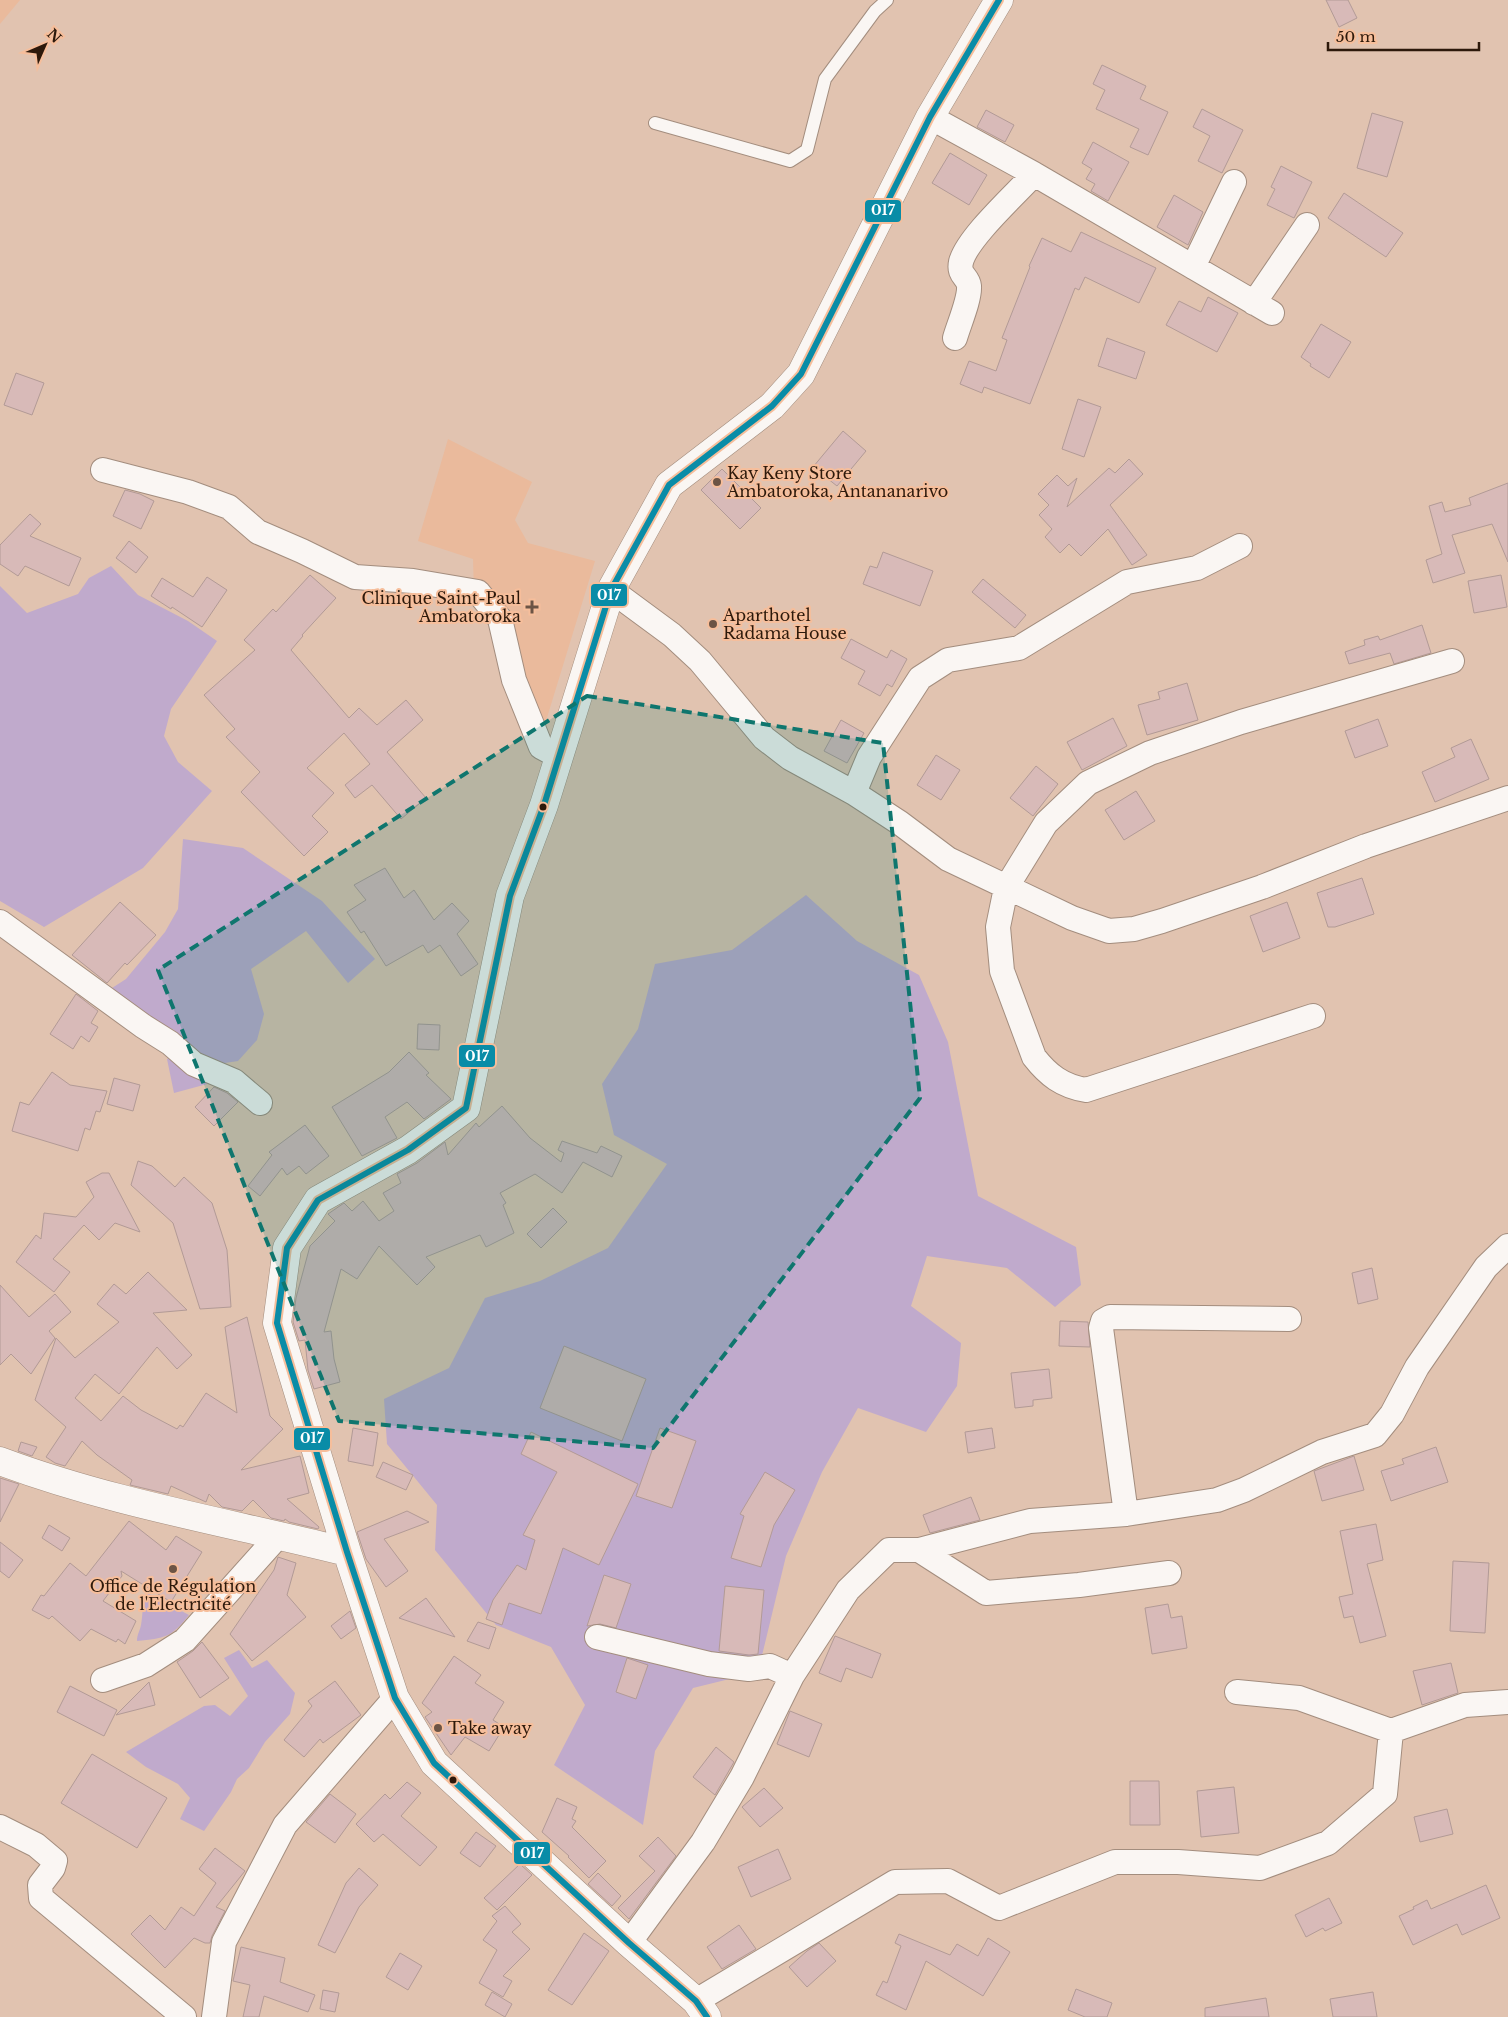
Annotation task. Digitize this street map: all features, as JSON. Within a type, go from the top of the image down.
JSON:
[{"type":"street","points":[[999,0],[930,117],[801,374],[772,406],[669,485],[611,590],[544,806],[510,896],[466,1108],[408,1150],[318,1200],[287,1248],[277,1323],[347,1552],[395,1698],[434,1763],[702,2009],[895,1882],[948,1881],[999,1908],[1115,1862],[1178,1862],[1260,1868],[1328,1843],[1385,1794],[1392,1731]]},
{"type":"street","points":[[930,117],[1034,174],[1263,308],[1307,225]]},
{"type":"street","points":[[955,338],[969,287],[961,272],[962,260],[972,240],[1034,174]]},
{"type":"street","points":[[1193,267],[1234,182]]},
{"type":"street","points":[[103,470],[188,492],[229,507],[258,532],[355,577],[413,581],[478,592],[500,619],[514,680],[541,747],[558,756]]},
{"type":"street","points":[[854,792],[869,757],[920,678],[948,660],[1019,648],[1127,582],[1197,568],[1240,546]]},
{"type":"street","points":[[611,590],[672,635],[700,661],[764,738],[790,758],[854,792],[948,859],[1072,918],[1109,931],[1134,929],[1262,887],[1366,846],[1508,798]]},
{"type":"street","points":[[1313,1016],[1086,1090],[1071,1088],[1043,1069],[1034,1057],[1002,971],[998,927],[1006,888],[1046,824],[1088,783],[1150,753],[1241,722],[1452,661]]},
{"type":"street","points":[[0,922],[143,1026],[170,1043],[194,1064],[234,1081],[260,1102]]},
{"type":"street","points":[[630,1944],[703,1842],[742,1776],[792,1676],[848,1590],[889,1550],[919,1550],[1030,1521],[1126,1514],[1217,1500],[1244,1490],[1322,1452],[1376,1435],[1392,1414],[1417,1367],[1486,1267],[1508,1246]]},
{"type":"street","points":[[1126,1514],[1101,1328],[1103,1321],[1110,1317],[1289,1319]]},
{"type":"street","points":[[0,1461],[39,1476],[130,1500],[347,1552]]},
{"type":"street","points":[[103,1680],[146,1665],[185,1640],[279,1535]]},
{"type":"street","points":[[919,1550],[986,1593],[1079,1585],[1170,1573]]},
{"type":"street","points":[[597,1637],[710,1664],[748,1669],[770,1666],[792,1676]]},
{"type":"street","points":[[1237,1692],[1299,1698],[1392,1731],[1465,1705],[1508,1702]]},
{"type":"street","points":[[214,2017],[224,1942],[285,1824],[395,1698]]},
{"type":"street","points":[[0,1827],[36,1845],[54,1861],[53,1868],[40,1885],[41,1898],[184,2017]]},
{"type":"lane","points":[[655,123],[790,161],[807,150],[825,79],[875,11],[887,0]]},
{"type":"highlighted area","points":[[587,696],[883,743],[920,1098],[653,1448],[339,1421],[158,970]]},
{"type":"shaded area","points":[[0,0],[20,0],[0,24]]},
{"type":"shaded area","name":"Clinique Saint-Paul Ambatoroka","points":[[448,439],[532,482],[515,520],[528,543],[595,561],[538,747],[493,621],[474,592],[473,559],[418,541]]},
{"type":"shaded area","points":[[111,566],[138,595],[188,621],[217,641],[171,709],[164,736],[178,762],[212,791],[143,868],[44,927],[0,901],[0,586],[27,613],[78,594],[89,578]]},
{"type":"shaded area","points":[[183,839],[243,848],[322,901],[375,959],[348,983],[306,931],[251,969],[264,1014],[257,1040],[238,1061],[218,1064],[211,1083],[174,1093],[167,1059],[187,1045],[174,1030],[156,1021],[112,988],[126,979],[165,932],[178,909]]},
{"type":"shaded area","points":[[806,895],[857,941],[919,975],[948,1042],[978,1196],[1076,1247],[1081,1285],[1055,1307],[1007,1268],[927,1256],[911,1306],[961,1343],[957,1386],[926,1432],[858,1408],[822,1472],[786,1556],[758,1672],[693,1688],[655,1751],[643,1825],[554,1765],[585,1705],[551,1647],[496,1625],[435,1550],[437,1505],[387,1444],[384,1399],[449,1368],[485,1298],[540,1281],[608,1248],[667,1164],[614,1135],[602,1084],[638,1029],[655,964],[732,950]]},
{"type":"shaded area","points":[[147,1593],[189,1615],[167,1636],[137,1641],[144,1601]]},
{"type":"shaded area","points":[[239,1650],[252,1668],[267,1660],[295,1693],[290,1714],[265,1742],[249,1768],[237,1779],[231,1792],[204,1831],[180,1819],[190,1798],[178,1784],[146,1767],[126,1752],[204,1706],[215,1705],[230,1716],[248,1696],[224,1658]]},
{"type":"building","points":[[1326,0],[1348,0],[1357,18],[1339,27]]},
{"type":"building","points":[[1102,65],[1146,86],[1140,99],[1168,112],[1148,155],[1130,147],[1139,129],[1096,109],[1105,90],[1093,84]]},
{"type":"building","points":[[1202,109],[1243,130],[1222,173],[1198,161],[1210,136],[1193,127]]},
{"type":"building","points":[[986,110],[1014,125],[1005,142],[977,127]]},
{"type":"building","points":[[1372,113],[1403,122],[1387,177],[1357,168]]},
{"type":"building","points":[[1093,142],[1129,162],[1108,201],[1091,191],[1095,184],[1086,179],[1092,169],[1082,163]]},
{"type":"building","points":[[950,153],[987,175],[969,205],[932,183]]},
{"type":"building","points":[[1281,166],[1312,182],[1294,218],[1267,205],[1275,189],[1271,187]]},
{"type":"building","points":[[1344,193],[1403,233],[1386,257],[1328,218]]},
{"type":"building","points":[[1174,195],[1203,212],[1188,245],[1157,227]]},
{"type":"building","points":[[1081,232],[1156,268],[1139,303],[1085,277],[1079,290],[1075,288],[1030,404],[984,387],[982,393],[960,384],[969,361],[996,371],[1007,340],[1002,338],[1029,266],[1042,238],[1071,252]]},
{"type":"building","points":[[1208,297],[1238,313],[1217,352],[1166,325],[1179,301],[1201,312]]},
{"type":"building","points":[[1321,324],[1351,342],[1329,378],[1310,366],[1311,364],[1301,357]]},
{"type":"building","points":[[1107,338],[1145,352],[1136,379],[1098,366]]},
{"type":"building","points":[[16,373],[44,383],[32,415],[4,405]]},
{"type":"building","points":[[1078,399],[1101,407],[1084,457],[1062,449]]},
{"type":"building","points":[[843,431],[866,451],[837,486],[813,467]]},
{"type":"building","points":[[1129,459],[1143,474],[1110,505],[1147,555],[1132,565],[1108,529],[1081,556],[1069,544],[1060,553],[1045,537],[1052,529],[1039,515],[1049,505],[1038,494],[1057,475],[1068,486],[1077,478],[1067,507],[1109,468],[1115,473]]},
{"type":"building","points":[[722,469],[761,508],[740,529],[701,490]]},
{"type":"building","points":[[1508,483],[1508,562],[1492,524],[1452,535],[1465,573],[1433,583],[1426,560],[1442,554],[1429,506],[1442,502],[1445,512],[1471,505],[1469,498]]},
{"type":"building","points":[[125,490],[140,494],[154,501],[141,529],[113,516]]},
{"type":"building","points":[[30,514],[41,524],[30,536],[81,558],[69,586],[25,566],[18,576],[0,564],[0,545]]},
{"type":"building","points":[[129,541],[148,557],[136,573],[116,558]]},
{"type":"building","points":[[883,552],[933,571],[920,606],[863,584],[870,566],[877,568]]},
{"type":"building","points":[[310,575],[336,598],[291,650],[349,718],[359,708],[377,725],[406,700],[423,720],[387,752],[426,798],[401,819],[372,785],[355,798],[345,785],[370,764],[344,733],[307,768],[334,793],[312,816],[328,832],[304,856],[241,792],[260,772],[226,737],[235,729],[204,695],[255,650],[244,640],[273,609],[276,612]]},
{"type":"building","points":[[1501,575],[1507,607],[1474,613],[1468,581]]},
{"type":"building","points":[[207,577],[227,590],[202,627],[172,607],[171,609],[151,596],[162,578],[193,597]]},
{"type":"building","points":[[983,579],[1026,615],[1015,628],[972,592]]},
{"type":"building","points":[[1422,625],[1431,653],[1394,664],[1390,653],[1349,664],[1345,652],[1365,645],[1364,640],[1378,636],[1380,640]]},
{"type":"building","points":[[851,639],[887,658],[891,650],[907,659],[892,687],[887,684],[880,696],[858,684],[865,671],[841,658]]},
{"type":"building","points":[[1187,683],[1198,720],[1147,735],[1138,705],[1160,699],[1158,692]]},
{"type":"building","points":[[1113,718],[1127,746],[1082,770],[1067,742]]},
{"type":"building","points":[[1378,719],[1388,746],[1355,758],[1345,731]]},
{"type":"building","points":[[841,720],[864,733],[847,763],[824,751]]},
{"type":"building","points":[[1471,739],[1489,779],[1435,802],[1422,772],[1455,757],[1451,748]]},
{"type":"building","points":[[936,755],[960,770],[941,800],[917,785]]},
{"type":"building","points":[[1036,766],[1058,784],[1033,816],[1010,798]]},
{"type":"building","points":[[1136,791],[1155,821],[1124,840],[1105,810]]},
{"type":"building","points":[[385,868],[404,898],[414,890],[434,920],[452,903],[469,921],[457,934],[478,964],[461,976],[440,945],[428,953],[423,945],[386,966],[364,931],[361,933],[347,912],[366,900],[354,885]]},
{"type":"building","points":[[1362,878],[1374,914],[1335,927],[1328,927],[1317,893]]},
{"type":"building","points":[[120,902],[156,935],[127,965],[125,963],[107,983],[72,955]]},
{"type":"building","points":[[1287,902],[1300,938],[1263,952],[1250,916]]},
{"type":"building","points":[[76,994],[98,1011],[91,1023],[98,1027],[89,1042],[81,1036],[73,1049],[50,1034]]},
{"type":"building","points":[[418,1024],[440,1025],[439,1050],[417,1049]]},
{"type":"building","points":[[409,1052],[429,1073],[426,1075],[451,1099],[424,1119],[407,1102],[385,1117],[397,1138],[362,1156],[332,1107],[389,1072]]},
{"type":"building","points":[[52,1072],[70,1085],[107,1091],[100,1112],[96,1111],[90,1130],[85,1128],[78,1151],[12,1131],[20,1102],[29,1105]]},
{"type":"building","points":[[114,1078],[140,1085],[133,1111],[107,1104]]},
{"type":"building","points":[[214,1087],[227,1093],[238,1102],[214,1126],[195,1107]]},
{"type":"building","points":[[502,1106],[530,1138],[561,1162],[564,1153],[558,1150],[562,1141],[597,1153],[601,1146],[622,1156],[612,1177],[583,1162],[562,1193],[535,1174],[500,1193],[506,1203],[503,1205],[514,1233],[486,1247],[480,1235],[426,1257],[435,1267],[417,1285],[379,1246],[357,1279],[341,1269],[324,1332],[331,1331],[334,1359],[340,1382],[314,1389],[308,1370],[305,1340],[299,1341],[293,1322],[296,1298],[310,1246],[335,1221],[328,1214],[344,1203],[352,1211],[363,1201],[379,1221],[394,1211],[383,1193],[401,1183],[397,1174],[417,1163],[445,1142],[448,1155],[476,1123],[479,1127]]},
{"type":"building","points":[[305,1125],[329,1156],[306,1174],[299,1166],[287,1175],[282,1168],[260,1196],[248,1186],[272,1155],[269,1152]]},
{"type":"building","points":[[138,1161],[152,1166],[175,1187],[184,1177],[212,1203],[227,1250],[231,1307],[200,1309],[173,1223],[131,1185]]},
{"type":"building","points":[[102,1173],[109,1173],[140,1232],[115,1223],[99,1240],[84,1225],[53,1259],[70,1272],[54,1292],[16,1262],[36,1235],[41,1239],[44,1213],[76,1217],[94,1197],[86,1182]]},
{"type":"building","points":[[553,1208],[567,1222],[541,1248],[527,1234]]},
{"type":"building","points":[[1372,1268],[1378,1299],[1358,1304],[1352,1273]]},
{"type":"building","points":[[148,1272],[187,1310],[153,1313],[192,1355],[177,1369],[157,1347],[119,1394],[95,1374],[75,1398],[101,1421],[123,1396],[141,1410],[177,1429],[180,1425],[183,1427],[206,1393],[237,1413],[225,1327],[247,1317],[270,1416],[283,1429],[241,1470],[300,1456],[309,1493],[287,1499],[319,1527],[318,1529],[289,1522],[285,1519],[284,1521],[271,1518],[253,1500],[242,1511],[222,1507],[209,1494],[206,1502],[171,1486],[168,1494],[130,1485],[132,1480],[97,1455],[82,1441],[65,1466],[55,1463],[46,1457],[66,1427],[35,1400],[56,1338],[75,1358],[119,1322],[97,1304],[114,1284],[126,1294]]},
{"type":"building","points":[[0,1285],[29,1317],[55,1294],[71,1312],[49,1331],[55,1338],[31,1374],[11,1354],[0,1365]]},
{"type":"building","points":[[1060,1321],[1088,1322],[1090,1347],[1059,1346]]},
{"type":"building","points":[[564,1346],[646,1379],[622,1441],[540,1408]]},
{"type":"building","points":[[1049,1369],[1052,1398],[1033,1400],[1033,1406],[1015,1408],[1011,1373]]},
{"type":"building","points":[[353,1428],[378,1433],[373,1466],[348,1461]]},
{"type":"building","points":[[660,1428],[696,1441],[672,1508],[636,1496]]},
{"type":"building","points":[[992,1428],[995,1448],[968,1453],[965,1432]]},
{"type":"building","points":[[531,1432],[638,1484],[599,1565],[563,1548],[541,1614],[509,1603],[502,1625],[486,1619],[493,1600],[517,1565],[526,1570],[535,1540],[523,1535],[557,1472],[521,1454]]},
{"type":"building","points":[[21,1442],[37,1447],[32,1456],[18,1451]]},
{"type":"building","points":[[1436,1447],[1448,1482],[1391,1501],[1381,1471],[1404,1464],[1402,1459]]},
{"type":"building","points":[[1354,1456],[1364,1490],[1322,1501],[1314,1471]]},
{"type":"building","points":[[383,1462],[413,1475],[406,1490],[376,1477]]},
{"type":"building","points":[[765,1472],[795,1490],[774,1525],[761,1567],[731,1558],[744,1516],[740,1514]]},
{"type":"building","points":[[0,1478],[19,1484],[0,1522]]},
{"type":"building","points":[[971,1497],[980,1520],[930,1533],[923,1515]]},
{"type":"building","points":[[407,1511],[429,1522],[384,1539],[408,1571],[386,1587],[366,1559],[357,1532]]},
{"type":"building","points":[[129,1521],[166,1550],[176,1536],[202,1552],[171,1602],[121,1571],[122,1576],[103,1601],[136,1621],[125,1644],[118,1639],[116,1642],[91,1629],[80,1641],[52,1616],[49,1619],[32,1610],[41,1595],[44,1596],[70,1563],[86,1576]]},
{"type":"building","points":[[1376,1524],[1383,1560],[1367,1564],[1386,1636],[1360,1643],[1353,1616],[1344,1618],[1339,1597],[1353,1594],[1340,1531]]},
{"type":"building","points":[[49,1525],[70,1538],[62,1551],[42,1538]]},
{"type":"building","points":[[0,1542],[23,1560],[9,1578],[0,1571]]},
{"type":"building","points":[[278,1557],[296,1563],[287,1595],[306,1617],[252,1661],[230,1634],[274,1570]]},
{"type":"building","points":[[1453,1561],[1489,1563],[1485,1633],[1450,1631]]},
{"type":"building","points":[[604,1575],[631,1584],[616,1628],[600,1624],[587,1626]]},
{"type":"building","points":[[725,1586],[764,1590],[758,1654],[749,1655],[719,1651]]},
{"type":"building","points":[[426,1598],[455,1637],[399,1618]]},
{"type":"building","points":[[1168,1604],[1171,1618],[1182,1616],[1187,1648],[1152,1654],[1145,1608]]},
{"type":"building","points":[[350,1611],[356,1628],[341,1639],[331,1626]]},
{"type":"building","points":[[478,1622],[496,1628],[489,1649],[467,1641]]},
{"type":"building","points":[[835,1636],[881,1654],[872,1678],[846,1668],[841,1682],[819,1673]]},
{"type":"building","points":[[202,1642],[229,1678],[200,1698],[177,1662]]},
{"type":"building","points":[[454,1656],[481,1675],[475,1683],[504,1702],[493,1720],[504,1727],[489,1751],[465,1737],[451,1755],[425,1717],[432,1712],[422,1703]]},
{"type":"building","points":[[627,1658],[648,1665],[636,1699],[616,1692]]},
{"type":"building","points":[[1451,1663],[1458,1693],[1422,1705],[1413,1671]]},
{"type":"building","points":[[335,1681],[361,1715],[323,1743],[320,1739],[304,1757],[284,1740],[312,1706],[308,1701]]},
{"type":"building","points":[[149,1682],[155,1705],[116,1715]]},
{"type":"building","points":[[70,1686],[117,1710],[104,1736],[57,1712]]},
{"type":"building","points":[[790,1711],[822,1724],[809,1757],[777,1744]]},
{"type":"building","points":[[716,1747],[734,1762],[715,1795],[693,1777]]},
{"type":"building","points":[[92,1754],[167,1798],[137,1848],[61,1803]]},
{"type":"building","points":[[1130,1781],[1159,1781],[1160,1825],[1130,1825]]},
{"type":"building","points":[[407,1782],[421,1793],[401,1816],[437,1847],[420,1866],[383,1834],[374,1842],[356,1824],[385,1794],[390,1799]]},
{"type":"building","points":[[1234,1787],[1239,1833],[1201,1837],[1197,1791]]},
{"type":"building","points":[[764,1788],[783,1808],[760,1827],[742,1807]]},
{"type":"building","points":[[330,1794],[356,1814],[335,1843],[306,1822]]},
{"type":"building","points":[[557,1798],[577,1807],[572,1819],[576,1821],[572,1827],[606,1861],[589,1878],[569,1856],[542,1832]]},
{"type":"building","points":[[1447,1809],[1453,1834],[1420,1842],[1414,1817]]},
{"type":"building","points":[[476,1832],[496,1846],[480,1867],[460,1853]]},
{"type":"building","points":[[658,1837],[676,1856],[629,1919],[618,1908],[655,1871],[639,1856]]},
{"type":"building","points":[[215,1848],[245,1871],[216,1907],[225,1911],[210,1943],[194,1938],[165,1968],[131,1934],[150,1915],[165,1930],[181,1907],[194,1916],[216,1883],[199,1869]]},
{"type":"building","points":[[778,1849],[791,1879],[751,1897],[738,1867]]},
{"type":"building","points":[[520,1864],[532,1875],[497,1910],[484,1898]]},
{"type":"building","points":[[359,1868],[378,1885],[359,1907],[335,1953],[318,1945],[346,1883]]},
{"type":"building","points":[[598,1873],[621,1896],[612,1906],[588,1884]]},
{"type":"building","points":[[1486,1885],[1500,1918],[1462,1935],[1457,1924],[1413,1945],[1399,1916],[1427,1900],[1431,1909]]},
{"type":"building","points":[[1329,1898],[1342,1923],[1325,1931],[1323,1928],[1306,1937],[1295,1915]]},
{"type":"building","points":[[505,1906],[521,1924],[512,1932],[530,1949],[503,1976],[512,1981],[503,1997],[479,1983],[497,1950],[483,1940],[497,1921],[492,1916]]},
{"type":"building","points":[[739,1925],[756,1949],[722,1969],[707,1947]]},
{"type":"building","points":[[584,1933],[609,1951],[572,2005],[548,1990]]},
{"type":"building","points":[[899,1934],[950,1955],[957,1944],[978,1956],[988,1938],[1010,1952],[983,1996],[926,1961],[906,2010],[876,1995],[883,1981],[887,1983],[901,1946],[895,1943]]},
{"type":"building","points":[[819,1943],[836,1961],[807,1987],[789,1967]]},
{"type":"building","points":[[241,1947],[285,1958],[280,1982],[315,1995],[308,2012],[264,1996],[259,2017],[243,2017],[250,1985],[233,1981]]},
{"type":"building","points":[[400,1953],[422,1966],[408,1990],[386,1977]]},
{"type":"building","points":[[1076,1989],[1112,2003],[1107,2017],[1085,2017],[1068,2010]]},
{"type":"building","points":[[323,1990],[339,1993],[335,2012],[320,2009]]},
{"type":"building","points":[[492,1992],[512,2004],[505,2017],[485,2005]]},
{"type":"building","points":[[1373,1992],[1377,2017],[1333,2017],[1330,1999]]},
{"type":"building","points":[[1266,1998],[1269,2017],[1205,2017],[1205,2008]]},
{"type":"transit line","name":"017","points":[[707,2017],[696,2001],[629,1943],[434,1763],[395,1698],[347,1552],[277,1323],[287,1248],[318,1200],[408,1150],[466,1108],[510,896],[544,805],[611,590],[669,485],[772,406],[801,374],[930,117],[999,0]]},
{"type":"place","name":"Kay Keny Store Ambatoroka, Antananarivo","points":[[717,482]]},
{"type":"place","name":"Clinique Saint-Paul Ambatoroka","points":[[532,607]]},
{"type":"place","name":"Aparthotel Radama House","points":[[713,624]]},
{"type":"place","name":"Office de Régulation de l'Electricité","points":[[173,1569]]},
{"type":"place","name":"Take away","points":[[438,1728]]}]
